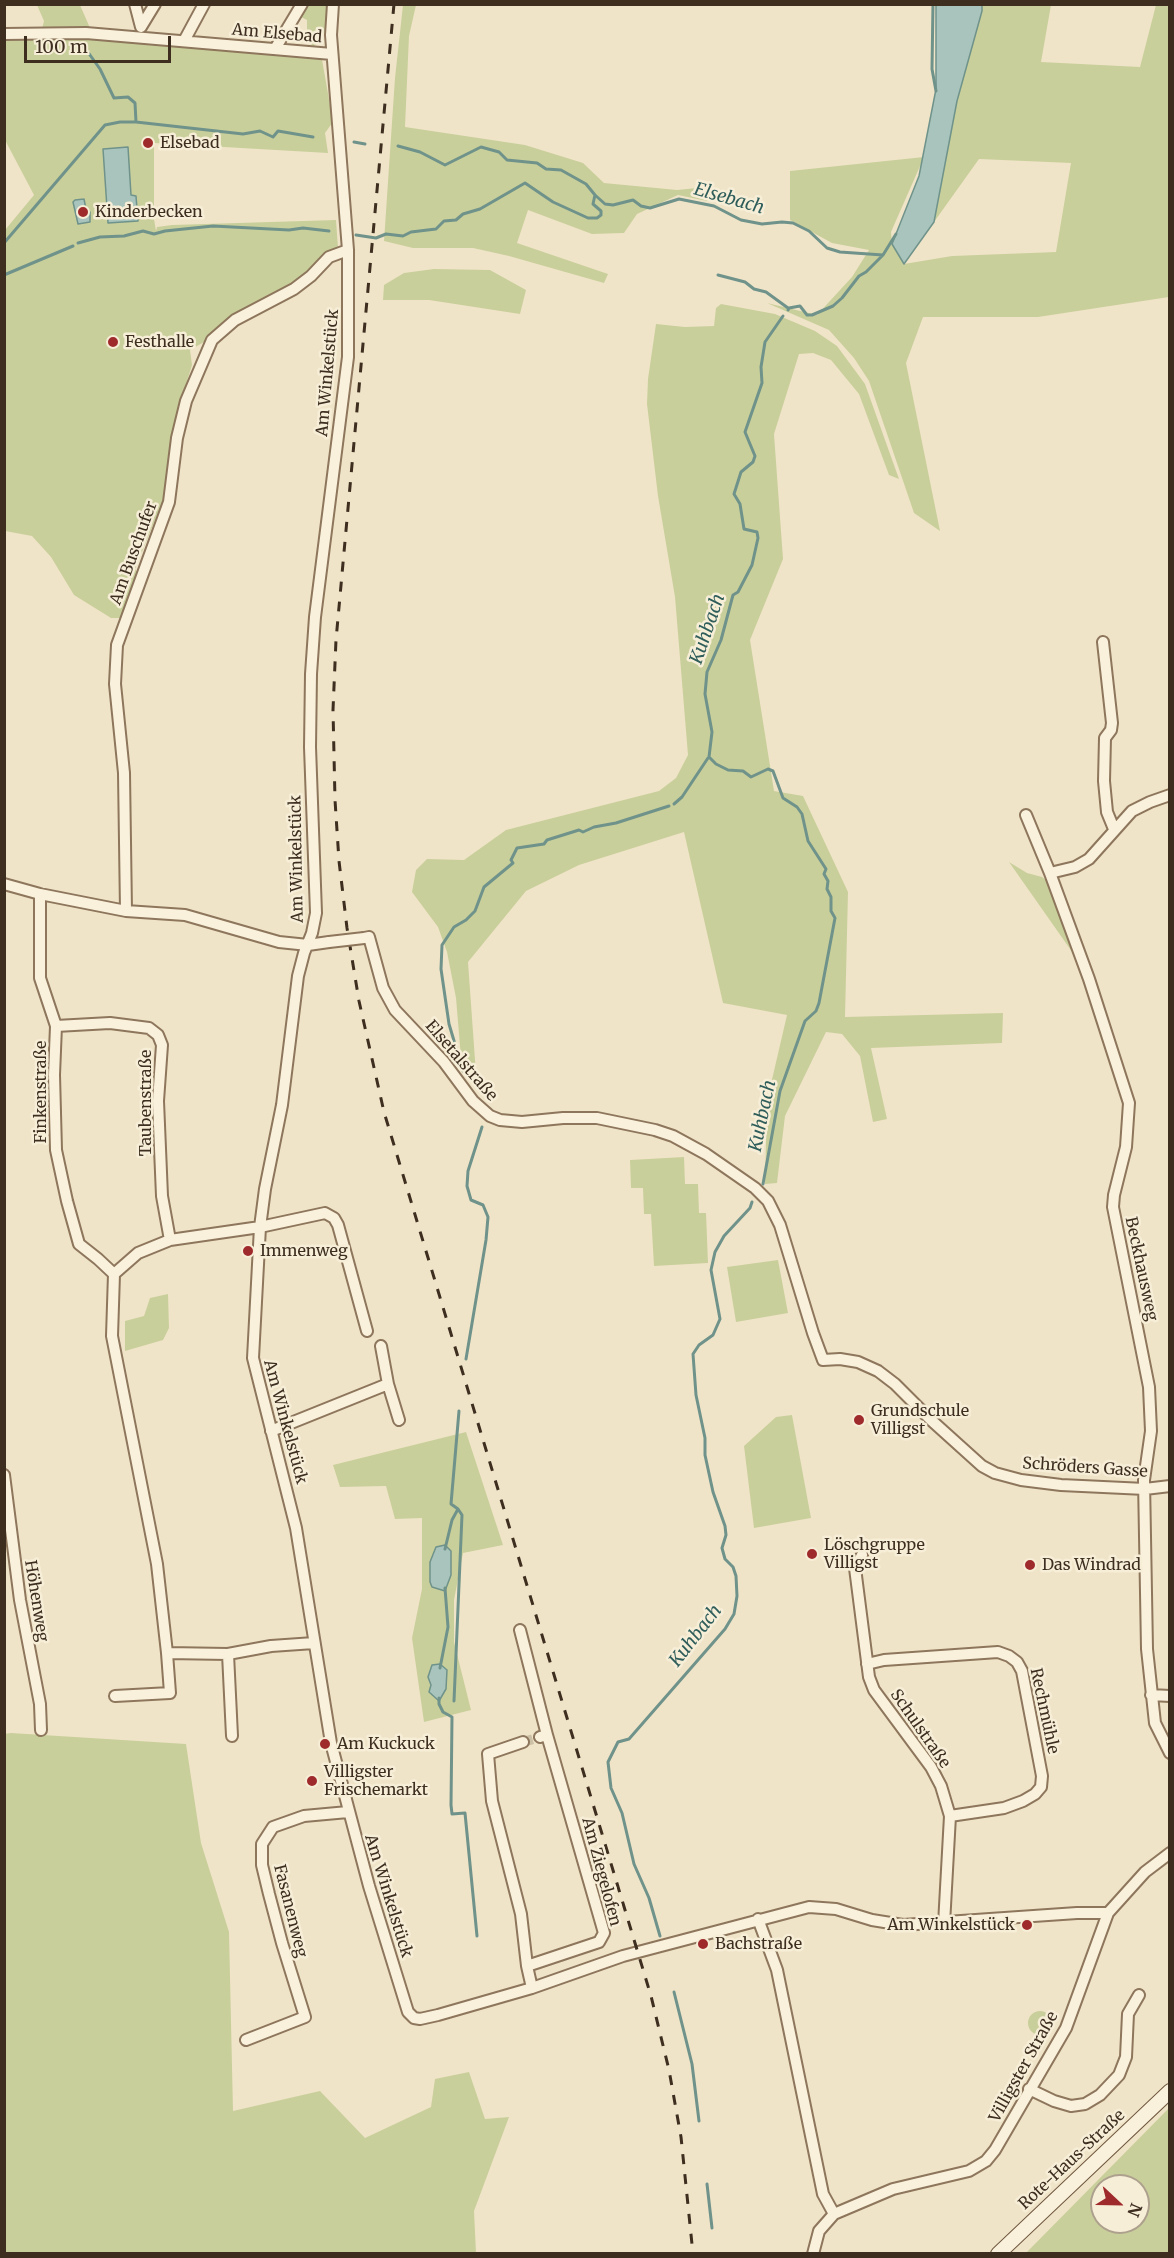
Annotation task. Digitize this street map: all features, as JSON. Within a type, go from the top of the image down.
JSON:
[{"type":"main road","name":"Rote-Haus-Straße","points":[[998,2253],[1170,2091]]},
{"type":"street","points":[[135,4],[140,32]]},
{"type":"street","points":[[140,32],[154,4]]},
{"type":"street","points":[[184,41],[204,4]]},
{"type":"street","points":[[275,49],[302,4]]},
{"type":"street","name":"Am Winkelstück","points":[[333,4],[330,19],[332,54],[348,250],[348,357],[324,537],[311,674],[310,747],[316,913],[298,976],[282,1105],[265,1189],[260,1227],[253,1358],[295,1519],[331,1743],[348,1812],[408,2012],[414,2018],[438,2015],[532,1988],[622,1956],[801,1908],[820,1906],[895,1924],[944,1924],[1077,1913],[1108,1913]]},
{"type":"street","name":"Am Elsebad","points":[[4,34],[140,32],[184,41],[332,54]]},
{"type":"street","name":"Am Buschufer","points":[[126,911],[124,773],[115,684],[117,645],[169,502],[177,438],[186,401],[212,340],[235,320],[294,289],[311,276],[329,256],[348,250]]},
{"type":"street","points":[[1102,642],[1112,723],[1111,730],[1105,738],[1104,780],[1107,813],[1114,830]]},
{"type":"street","points":[[1050,873],[1075,867],[1089,860],[1132,811],[1170,795]]},
{"type":"street","name":"Beckhausweg","points":[[1026,815],[1089,979],[1129,1103],[1126,1146],[1113,1207],[1149,1387],[1151,1431],[1143,1480],[1147,1649],[1155,1722],[1170,1753]]},
{"type":"street","name":"Elsetalstraße","points":[[4,884],[40,894],[126,911],[185,915],[279,942],[308,945],[367,938],[383,988],[395,1010],[444,1062],[473,1101],[490,1116],[500,1120],[522,1122],[563,1118],[597,1119],[656,1130],[674,1136],[706,1154],[755,1188],[768,1202],[780,1225],[813,1333],[824,1360]]},
{"type":"street","name":"Finkenstraße","points":[[40,894],[40,978],[56,1026],[54,1075],[56,1150],[79,1244],[114,1274]]},
{"type":"street","name":"Taubenstraße","points":[[56,1026],[110,1023],[149,1028],[158,1035],[162,1045],[158,1101],[162,1196],[170,1240]]},
{"type":"street","points":[[115,1696],[170,1693],[157,1564],[112,1336],[114,1274],[138,1253],[170,1240],[260,1227],[325,1213],[334,1218],[338,1225],[367,1331]]},
{"type":"street","points":[[381,1346],[388,1384],[399,1420]]},
{"type":"street","name":"Schröders Gasse","points":[[824,1360],[840,1359],[858,1362],[878,1371],[895,1384],[982,1466],[995,1473],[1021,1480],[1060,1485],[1144,1489],[1170,1486]]},
{"type":"street","points":[[271,1431],[388,1384]]},
{"type":"street","name":"Höhenweg","points":[[4,1475],[20,1600],[40,1704],[41,1730]]},
{"type":"street","name":"Schulstraße","points":[[862,1555],[855,1568],[867,1664],[874,1690],[930,1767],[941,1786],[950,1816],[944,1924]]},
{"type":"street","name":"Am Ziegelofen","points":[[520,1630],[544,1736],[604,1933],[599,1942],[527,1966]]},
{"type":"street","points":[[167,1653],[228,1654],[271,1646],[314,1642]]},
{"type":"street","name":"Rechmühle","points":[[867,1664],[884,1660],[998,1652],[1017,1662],[1022,1671],[1042,1776],[1041,1787],[1035,1794],[1023,1801],[1004,1808],[950,1816]]},
{"type":"street","points":[[228,1654],[232,1736]]},
{"type":"street","points":[[1151,1695],[1170,1696]]},
{"type":"street","points":[[523,1742],[488,1754],[492,1801],[521,1914],[532,1988]]},
{"type":"street","name":"Fasanenweg","points":[[246,2040],[305,2017],[269,1894],[262,1865],[262,1844],[273,1827],[304,1816],[348,1812]]},
{"type":"street","name":"Villigster Straße","points":[[834,2214],[893,2189],[969,2171],[986,2161],[995,2150],[1066,2028],[1108,1913],[1145,1872],[1170,1853]]},
{"type":"street","points":[[758,1919],[777,1970],[823,2194],[834,2214],[819,2231],[813,2253]]},
{"type":"street","points":[[1029,2089],[1071,2106],[1085,2104],[1100,2095],[1119,2075],[1126,2057],[1128,2014],[1138,1995]]},
{"type":"green space","points":[[37,5],[80,5],[90,28],[42,29],[44,21]]},
{"type":"green space","points":[[309,5],[329,5],[325,31],[314,47],[307,40],[307,20],[301,17]]},
{"type":"green space","points":[[403,5],[416,5],[409,36],[405,127],[525,145],[583,163],[604,183],[677,190],[697,188],[709,190],[707,201],[678,195],[637,214],[624,233],[592,234],[528,210],[517,243],[608,274],[604,283],[473,248],[413,248],[384,241],[395,78]]},
{"type":"green space","points":[[982,5],[1051,5],[1041,62],[1140,67],[1156,5],[1169,5],[1169,297],[1038,317],[923,317],[906,363],[940,531],[914,513],[869,381],[854,358],[829,330],[767,303],[817,315],[852,277],[869,250],[832,243],[790,220],[790,171],[924,157],[891,232],[892,244],[904,264],[952,256],[1056,252],[1071,163],[979,159],[934,222],[957,101]]},
{"type":"green space","points":[[5,37],[182,43],[321,54],[333,122],[325,133],[328,153],[154,143],[156,231],[157,227],[172,225],[336,220],[338,248],[291,287],[232,315],[211,338],[190,350],[192,365],[178,410],[164,498],[135,569],[138,573],[122,618],[111,618],[74,595],[51,557],[32,536],[5,531],[5,230],[34,195],[5,140]]},
{"type":"green space","points":[[434,269],[490,270],[526,290],[520,314],[429,300],[383,300],[384,285],[404,273]]},
{"type":"green space","points":[[721,304],[775,314],[815,331],[837,346],[865,384],[899,479],[889,475],[859,394],[831,360],[813,353],[799,354],[774,434],[783,559],[750,640],[774,791],[803,796],[848,892],[845,1017],[1003,1013],[1002,1043],[871,1048],[887,1119],[873,1122],[860,1056],[842,1034],[826,1032],[785,1116],[777,1183],[765,1184],[767,1101],[787,1015],[723,1003],[684,832],[579,865],[526,891],[468,962],[476,1074],[461,1058],[456,998],[447,952],[438,927],[412,892],[416,870],[427,859],[464,860],[506,830],[659,791],[676,778],[688,755],[675,597],[658,496],[647,404],[648,379],[656,324],[685,327],[714,326],[716,308]]},
{"type":"green space","points":[[1009,862],[1049,882],[1082,966]]},
{"type":"green space","points":[[684,1157],[685,1184],[698,1184],[699,1213],[706,1213],[708,1263],[654,1266],[651,1214],[644,1214],[643,1188],[631,1188],[630,1160]]},
{"type":"green space","points":[[778,1260],[788,1313],[736,1322],[727,1267]]},
{"type":"green space","points":[[168,1294],[169,1328],[163,1340],[125,1351],[125,1321],[144,1316],[150,1298]]},
{"type":"green space","points":[[792,1415],[811,1518],[754,1528],[744,1446],[776,1417]]},
{"type":"green space","points":[[466,1432],[503,1545],[463,1553],[454,1600],[454,1642],[471,1710],[424,1722],[412,1638],[422,1589],[422,1518],[395,1519],[386,1486],[340,1487],[333,1465]]},
{"type":"green space","points":[[4,1734],[186,1744],[201,1843],[229,1932],[233,2111],[320,2091],[365,2138],[431,2107],[435,2079],[469,2072],[485,2119],[509,2117],[474,2211],[476,2253],[5,2253]]},
{"type":"green space","points":[[1040,2011],[1049,2014],[1052,2023],[1049,2032],[1040,2035],[1031,2032],[1028,2023],[1031,2014]]},
{"type":"green space","points":[[1169,2108],[1169,2253],[1026,2253],[1090,2188],[1090,2234],[1150,2234],[1150,2174],[1104,2174]]},
{"type":"water","points":[[936,5],[982,5],[982,11],[957,101],[934,222],[904,264],[892,244],[919,176],[936,89]]},
{"type":"water","points":[[128,147],[131,195],[136,196],[138,221],[108,223],[103,149]]},
{"type":"water","name":"Kinderbecken","points":[[84,199],[86,209],[90,212],[90,222],[78,224],[73,202]]},
{"type":"water","points":[[445,1545],[451,1551],[451,1575],[445,1591],[432,1587],[430,1562],[436,1547]]},
{"type":"water","points":[[440,1664],[447,1670],[446,1689],[439,1701],[429,1692],[431,1685],[428,1677],[432,1665]]},
{"type":"waterway","name":"Elsebach","points":[[933,4],[932,69],[936,91]]},
{"type":"waterway","points":[[79,45],[85,48],[100,69],[114,98],[128,97],[135,103],[136,122]]},
{"type":"waterway","points":[[4,243],[105,125],[136,122],[243,134],[260,131],[273,137],[278,131],[313,137]]},
{"type":"waterway","points":[[354,142],[365,144]]},
{"type":"waterway","points":[[398,146],[420,152],[445,165],[481,147],[499,152],[507,160],[537,163],[546,169],[561,170],[586,184],[595,195]]},
{"type":"waterway","name":"Elsebach","points":[[356,235],[376,238],[386,234],[403,236],[411,232],[436,229],[444,221],[456,220],[463,214],[480,209],[525,183],[553,202],[588,218],[597,218],[601,215],[601,211],[593,204],[595,195],[605,204],[613,205],[633,200],[641,206],[650,208],[679,199],[714,206],[741,220],[762,224],[793,223],[809,231],[827,248],[840,252],[883,255],[896,234]]},
{"type":"waterway","name":"Elsebach","points":[[78,243],[100,237],[124,236],[143,231],[154,234],[213,226],[289,230],[303,228],[329,231]]},
{"type":"waterway","name":"Elsebach","points":[[4,275],[73,246]]},
{"type":"waterway","name":"Kuhbach","points":[[788,310],[800,306],[807,315],[812,315],[833,306],[859,276],[883,255]]},
{"type":"waterway","points":[[718,275],[745,282],[754,289],[766,292],[788,308]]},
{"type":"waterway","name":"Kuhbach","points":[[763,1184],[780,1091],[805,1021],[816,1011],[819,1003],[835,918],[831,911],[828,881],[824,874],[826,869],[808,841],[802,814],[797,807],[783,798],[773,771],[768,769],[751,777],[743,771],[728,770],[716,764],[709,757],[712,732],[705,694],[707,672],[721,640],[733,595],[738,592],[752,565],[758,538],[757,532],[744,529],[740,504],[734,494],[741,472],[753,462],[755,456],[745,432],[762,383],[761,367],[765,342],[783,316]]},
{"type":"waterway","points":[[674,804],[682,797],[708,758]]},
{"type":"waterway","points":[[463,1071],[449,1024],[441,969],[442,945],[454,927],[475,911],[484,887],[513,863],[511,860],[517,848],[544,844],[547,840],[579,830],[583,832],[669,806]]},
{"type":"waterway","points":[[466,1359],[488,1217],[483,1205],[471,1200],[467,1186],[468,1171],[482,1127]]},
{"type":"waterway","name":"Kuhbach","points":[[660,1936],[649,1898],[634,1864],[622,1813],[611,1788],[608,1762],[618,1742],[629,1739],[725,1629],[734,1614],[737,1596],[736,1576],[733,1567],[725,1559],[722,1548],[726,1535],[725,1526],[713,1492],[705,1455],[705,1438],[696,1395],[693,1354],[699,1345],[713,1335],[720,1319],[711,1270],[715,1252],[724,1236],[750,1208],[752,1202]]},
{"type":"waterway","points":[[445,1549],[452,1520],[458,1509],[451,1504],[459,1411]]},
{"type":"waterway","points":[[454,1701],[462,1515],[458,1509]]},
{"type":"waterway","points":[[440,1668],[448,1627],[445,1588]]},
{"type":"waterway","points":[[439,1698],[443,1712],[452,1717],[452,1814],[465,1813],[477,1936]]},
{"type":"waterway","name":"Kuhbach","points":[[674,1992],[692,2064],[699,2121]]},
{"type":"waterway","name":"Kuhbach","points":[[707,2184],[712,2228]]},
{"type":"tunnel","points":[[523,1742],[540,1737]]},
{"type":"railway","points":[[394,4],[336,640],[333,710],[335,800],[347,928],[359,1001],[384,1112],[651,1996],[669,2070],[681,2137],[693,2254]]},
{"type":"place","name":"Elsebad","points":[[148,143]]},
{"type":"place","name":"Kinderbecken","points":[[83,212]]},
{"type":"place","name":"Festhalle","points":[[113,342]]},
{"type":"place","name":"Immenweg","points":[[248,1251]]},
{"type":"place","name":"Grundschule Villigst","points":[[859,1420]]},
{"type":"place","name":"Löschgruppe Villigst","points":[[812,1554]]},
{"type":"place","name":"Das Windrad","points":[[1030,1565]]},
{"type":"place","name":"Am Kuckuck","points":[[325,1744]]},
{"type":"place","name":"Villigster Frischemarkt","points":[[312,1781]]},
{"type":"place","name":"Am Winkelstück","points":[[1027,1925]]},
{"type":"place","name":"Bachstraße","points":[[703,1944]]}]
